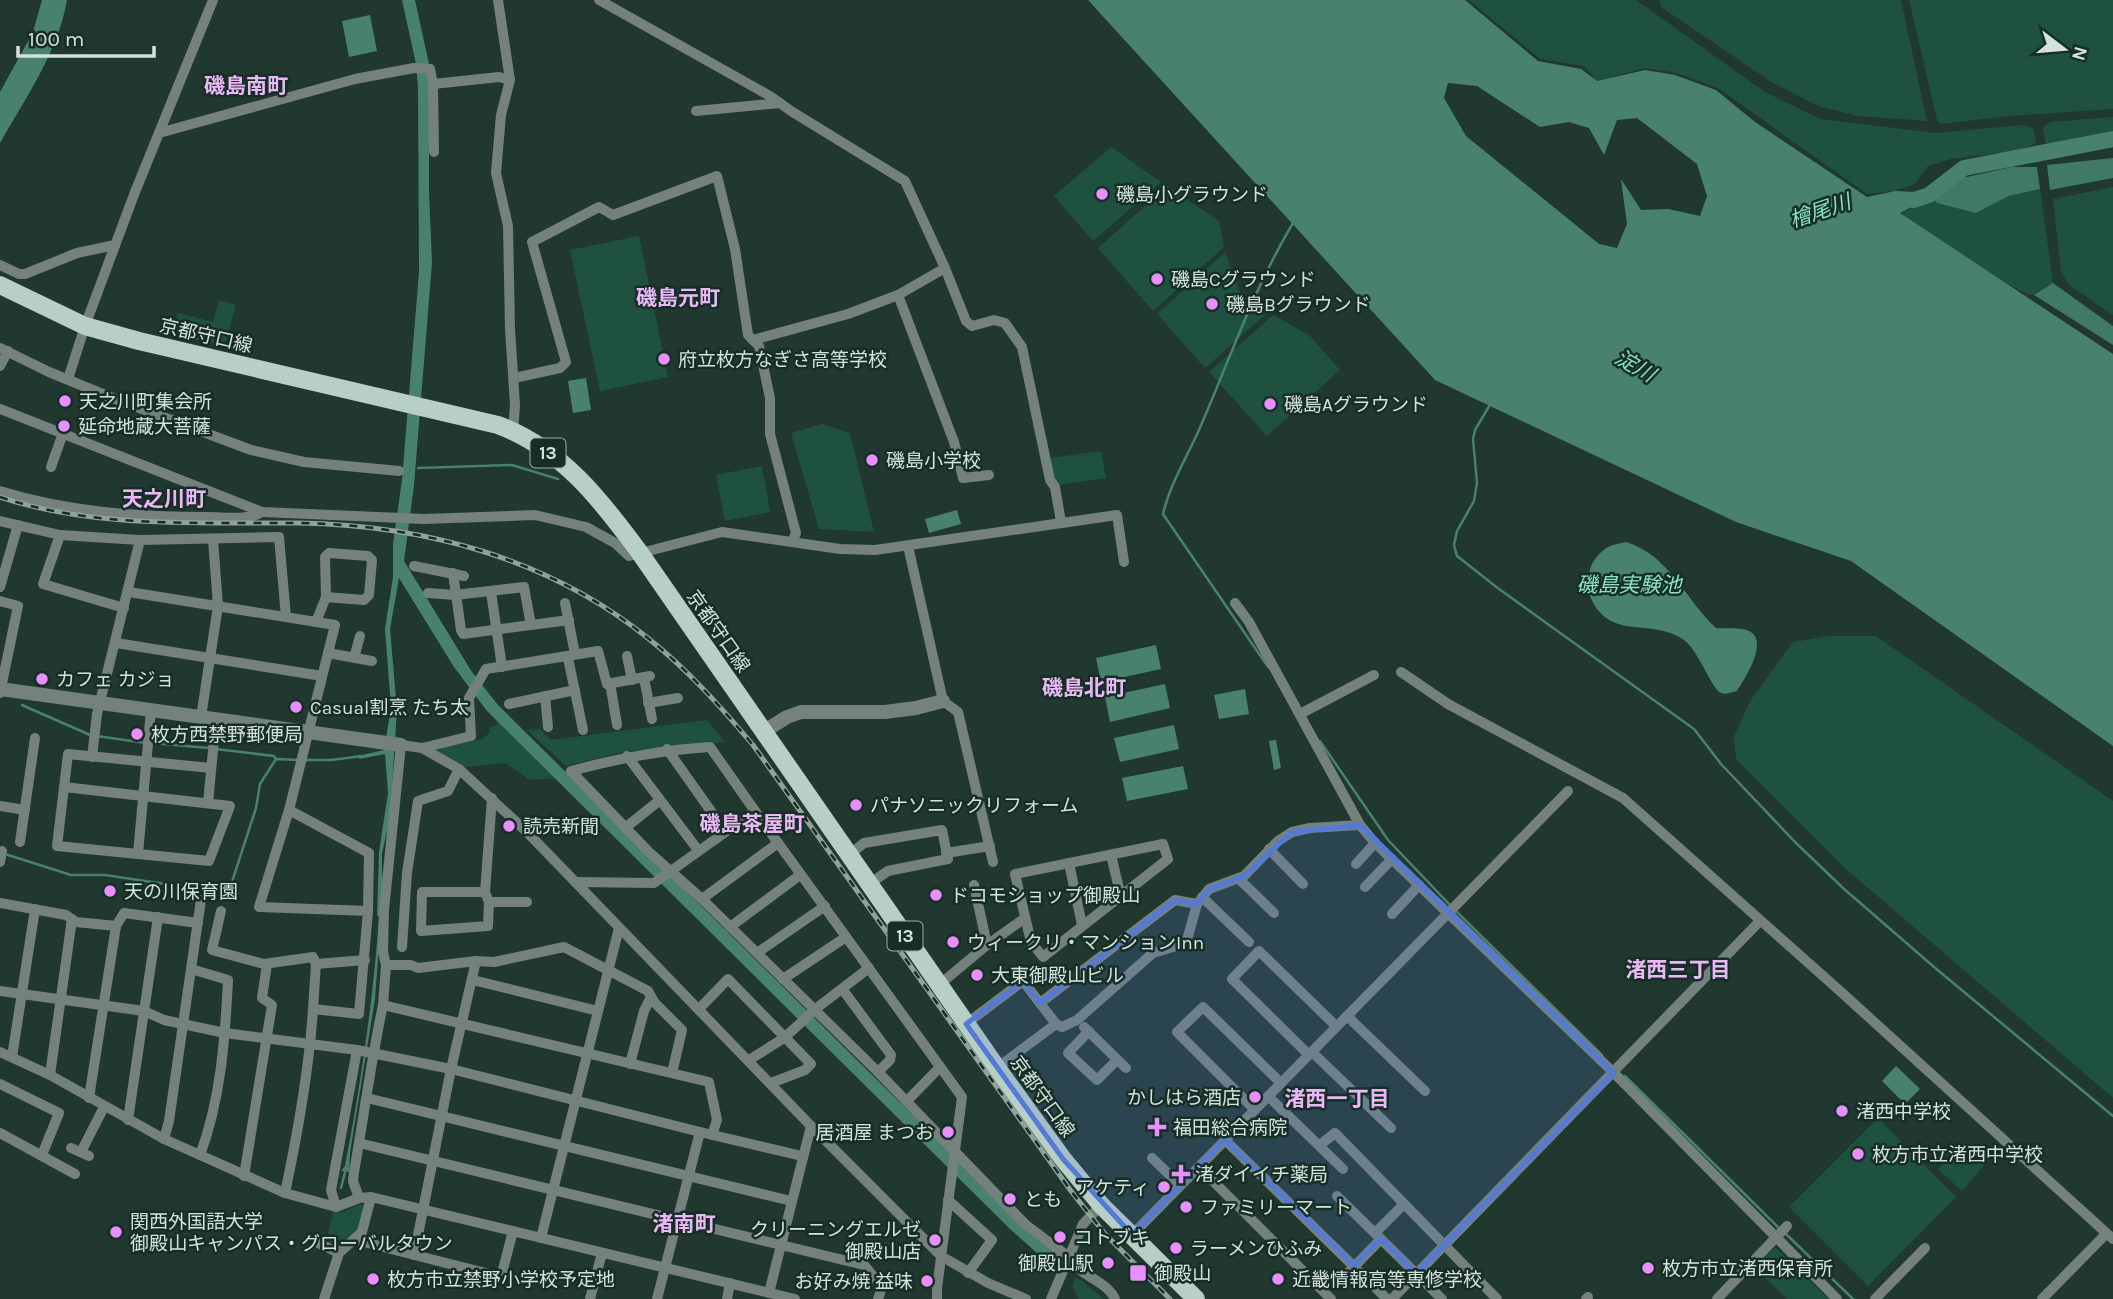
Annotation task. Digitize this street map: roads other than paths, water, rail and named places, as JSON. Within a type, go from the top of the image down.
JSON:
[{"type":"main road","name":"京都守口線","points":[[0,285],[85,326],[413,404],[513,431],[561,461],[604,504],[640,553],[966,1024],[1063,1159],[1101,1205],[1196,1299]]},
{"type":"street","points":[[68,379],[115,245],[214,0]]},
{"type":"street","points":[[498,0],[510,80],[501,115],[496,173],[508,226],[514,378],[513,431]]},
{"type":"street","points":[[599,0],[780,103],[905,181],[966,321],[972,326],[994,320],[1005,323],[1022,347],[1050,480],[1055,487],[1060,522]]},
{"type":"street","points":[[159,133],[355,79],[414,68],[430,69],[433,84],[434,152]]},
{"type":"street","points":[[433,84],[499,77],[510,80]]},
{"type":"street","points":[[696,111],[780,103]]},
{"type":"street","points":[[508,239],[520,238],[532,242],[599,207],[613,215],[717,176],[735,249],[748,335],[759,346],[770,398],[770,434],[796,533],[792,542]]},
{"type":"street","points":[[514,378],[561,368],[566,362],[532,242]]},
{"type":"street","points":[[0,265],[25,274],[77,253],[115,245]]},
{"type":"street","points":[[753,340],[848,314],[898,295],[945,268]]},
{"type":"street","points":[[898,295],[954,442],[963,478],[989,475]]},
{"type":"street","points":[[0,366],[4,350],[68,379],[251,450],[304,463],[399,471]]},
{"type":"street","points":[[0,409],[262,512],[410,518],[535,515],[576,524],[604,536],[627,555],[722,532],[840,549],[875,550],[1117,514],[1124,562]]},
{"type":"street","points":[[51,467],[63,433]]},
{"type":"street","points":[[0,491],[52,504],[107,513],[255,517],[262,512]]},
{"type":"street","points":[[0,522],[60,535],[140,540],[279,537],[286,617]]},
{"type":"street","points":[[0,587],[18,525]]},
{"type":"street","points":[[60,535],[43,584],[124,608]]},
{"type":"street","points":[[92,757],[101,703],[140,540]]},
{"type":"street","points":[[208,803],[213,748],[209,718],[210,659],[218,606],[213,540]]},
{"type":"street","points":[[908,546],[943,701],[958,712],[993,862]]},
{"type":"street","points":[[316,622],[326,597],[325,557],[329,553],[368,556],[372,560],[369,595],[364,600],[326,597]]},
{"type":"street","points":[[414,566],[458,575],[455,595],[463,634],[569,620]]},
{"type":"street","points":[[428,593],[455,595],[524,587],[531,625]]},
{"type":"street","points":[[129,592],[335,625],[289,810],[259,907],[368,911]]},
{"type":"street","points":[[491,592],[502,667]]},
{"type":"street","points":[[0,601],[18,606],[0,690],[422,748],[459,769],[526,831],[811,1126],[941,1256],[968,1273],[1026,1299]]},
{"type":"street","points":[[565,603],[575,690],[583,730]]},
{"type":"street","points":[[1235,603],[1250,622],[1360,825],[1375,843],[1419,885],[1452,909],[1618,1069],[1699,1158],[1781,1233],[1837,1299]]},
{"type":"street","points":[[354,658],[360,636]]},
{"type":"street","points":[[116,643],[322,676]]},
{"type":"street","points":[[422,748],[471,736],[469,698],[486,670],[598,651],[607,684],[647,677],[652,719]]},
{"type":"street","points":[[328,653],[372,661]]},
{"type":"street","points":[[627,656],[632,680]]},
{"type":"street","points":[[1401,673],[1448,704],[1623,798],[2110,1237],[2042,1299]]},
{"type":"street","points":[[1300,714],[1374,675]]},
{"type":"street","points":[[610,683],[617,725]]},
{"type":"street","points":[[509,704],[575,690]]},
{"type":"street","points":[[545,696],[548,727]]},
{"type":"street","points":[[648,703],[678,698]]},
{"type":"street","points":[[764,732],[801,712],[885,712],[943,701]]},
{"type":"street","points":[[138,854],[150,710]]},
{"type":"street","points":[[20,842],[35,738]]},
{"type":"street","points":[[359,1198],[353,1181],[372,1053],[383,1005],[386,965],[383,952],[385,898],[401,745]]},
{"type":"street","points":[[937,1299],[951,1173],[954,1152],[962,1097],[710,747],[667,749],[627,756],[571,771],[625,828],[702,899],[813,1012],[878,1072],[907,1101],[954,1152],[976,1175],[1026,1225],[1069,1256],[1082,1273],[1111,1290],[1115,1299]]},
{"type":"street","points":[[667,749],[725,831]]},
{"type":"street","points":[[64,787],[230,806],[209,861],[57,846],[64,787],[68,754],[211,768]]},
{"type":"street","points":[[627,756],[698,850]]},
{"type":"street","points":[[402,947],[407,873],[418,801],[448,791],[459,769]]},
{"type":"street","points":[[1132,1235],[1568,791]]},
{"type":"street","points":[[492,798],[487,897],[488,926],[421,931],[422,892],[487,897],[527,901]]},
{"type":"street","points":[[625,828],[660,800]]},
{"type":"street","points":[[0,806],[25,810]]},
{"type":"street","points":[[289,810],[369,853],[365,960],[359,1014],[313,1009]]},
{"type":"street","points":[[575,882],[654,883],[755,811]]},
{"type":"street","points":[[966,1024],[1023,981],[1056,1024],[1062,1027],[1077,1020],[1153,953],[1182,944],[1186,940],[1199,900],[1209,890],[1244,876],[1269,849],[1292,832],[1310,828],[1360,825]]},
{"type":"street","points":[[849,855],[864,843],[942,830],[948,859],[888,871],[869,884]]},
{"type":"street","points":[[702,899],[778,843]]},
{"type":"street","points":[[1356,864],[1375,843]]},
{"type":"street","points":[[1163,844],[1168,859],[1043,957],[1031,942],[1015,874],[1069,863],[1163,844]]},
{"type":"street","points":[[946,853],[990,846]]},
{"type":"street","points":[[1269,849],[1303,884]]},
{"type":"street","points":[[1111,855],[1121,897]]},
{"type":"street","points":[[1365,887],[1391,859]]},
{"type":"street","points":[[1069,863],[1082,925]]},
{"type":"street","points":[[730,927],[800,874]]},
{"type":"street","points":[[1239,879],[1274,913]]},
{"type":"street","points":[[974,884],[986,945]]},
{"type":"street","points":[[1392,914],[1419,885]]},
{"type":"street","points":[[164,1139],[169,1121],[201,900]]},
{"type":"street","points":[[1040,1003],[1175,900],[1199,900],[1249,942]]},
{"type":"street","points":[[0,903],[66,915],[76,922],[116,926]]},
{"type":"street","points":[[757,953],[825,906]]},
{"type":"street","points":[[12,1057],[36,909]]},
{"type":"street","points":[[221,911],[212,950],[267,964],[313,957],[316,964],[311,1045],[299,1128],[285,1193]]},
{"type":"street","points":[[89,1098],[116,926],[124,913],[198,923]]},
{"type":"street","points":[[128,1120],[158,917]]},
{"type":"street","points":[[939,985],[986,945],[1024,918]]},
{"type":"street","points":[[50,1076],[72,919]]},
{"type":"street","points":[[1225,1140],[1390,1299],[1758,923]]},
{"type":"street","points":[[541,1238],[619,928]]},
{"type":"street","points":[[783,979],[846,937]]},
{"type":"street","points":[[386,965],[411,965],[418,968],[494,961],[564,947],[648,991],[682,1030],[672,1073]]},
{"type":"street","points":[[1336,1027],[1259,951],[1232,979],[1391,1128]]},
{"type":"street","points":[[316,964],[365,960]]},
{"type":"street","points":[[414,1255],[451,1069],[476,961]]},
{"type":"street","points":[[244,1176],[272,1005],[262,998],[267,964]]},
{"type":"street","points":[[749,1060],[786,1036],[869,968]]},
{"type":"street","points":[[191,969],[228,979],[223,1058],[210,1128],[200,1155]]},
{"type":"street","points":[[699,1009],[728,979],[740,998],[786,1036],[811,1064],[805,1070],[771,1083]]},
{"type":"street","points":[[473,980],[598,1011]]},
{"type":"street","points":[[843,990],[891,1055],[890,1060],[878,1072]]},
{"type":"street","points":[[0,991],[145,1011],[164,1020],[225,1033],[357,1050],[451,1069],[802,1156]]},
{"type":"street","points":[[631,1064],[643,1011],[651,997]]},
{"type":"street","points":[[383,1005],[709,1082],[717,1120],[712,1135]]},
{"type":"street","points":[[1255,1110],[1177,1032],[1196,1011],[1203,1007],[1280,1083]]},
{"type":"street","points":[[1347,1016],[1425,1091]]},
{"type":"street","points":[[1077,1020],[1126,1068]]},
{"type":"street","points":[[997,1068],[1056,1024]]},
{"type":"street","points":[[1088,1031],[1068,1053],[1097,1080],[1117,1060]]},
{"type":"street","points":[[336,1207],[331,1190],[357,1050]]},
{"type":"street","points":[[0,1052],[50,1076],[164,1139],[285,1193],[336,1207],[359,1198],[371,1197],[795,1299]]},
{"type":"street","points":[[907,1101],[940,1067]]},
{"type":"street","points":[[0,1084],[59,1113],[42,1155]]},
{"type":"street","points":[[1268,1096],[1343,1169]]},
{"type":"street","points":[[367,1098],[791,1201]]},
{"type":"street","points":[[80,1152],[104,1107]]},
{"type":"street","points":[[769,1293],[811,1126]]},
{"type":"street","points":[[657,1299],[700,1132]]},
{"type":"street","points":[[0,1133],[75,1174]]},
{"type":"street","points":[[1320,1146],[1335,1133],[1497,1299]]},
{"type":"street","points":[[359,1143],[864,1265],[881,1287],[878,1299]]},
{"type":"street","points":[[1152,1158],[1180,1185]]},
{"type":"street","points":[[1199,1167],[1331,1299]]},
{"type":"street","points":[[1337,1196],[1442,1299]]},
{"type":"street","points":[[324,1299],[339,1253],[362,1232],[371,1197]]},
{"type":"street","points":[[948,1200],[992,1240],[968,1273]]},
{"type":"street","points":[[1055,1297],[1059,1280],[1083,1224],[1101,1205]]},
{"type":"street","points":[[1343,1278],[1403,1205]]},
{"type":"street","points":[[356,1240],[501,1277],[513,1231]]},
{"type":"street","points":[[1717,1299],[1781,1233]]},
{"type":"street","points":[[316,1242],[339,1253]]},
{"type":"street","points":[[1875,1299],[1925,1248]]},
{"type":"street","points":[[590,1299],[602,1253]]},
{"type":"street","points":[[727,1299],[730,1283]]},
{"type":"water","points":[[42,0],[67,0],[63,19],[40,74],[0,143],[0,92],[33,32]]},
{"type":"water","points":[[402,0],[415,0],[429,64],[432,263],[414,485],[404,561],[472,672],[498,705],[948,1150],[1061,1257],[1056,1270],[1010,1229],[487,711],[454,667],[399,578],[390,629],[397,710],[390,817],[382,854],[382,906],[375,999],[349,1172],[341,1171],[345,1166],[351,1135],[370,1011],[379,917],[379,852],[388,793],[385,754],[359,759],[358,756],[384,750],[391,708],[385,629],[393,577],[393,544],[402,480],[419,272],[418,87],[416,64]]},
{"type":"water","name":"淀川","points":[[1088,0],[1465,0],[1538,61],[1581,69],[1597,81],[1645,70],[1675,75],[1716,90],[1755,122],[1867,197],[1895,191],[1939,193],[1900,213],[2113,354],[2113,746],[1851,561],[1736,522],[1435,380]],"holes":[[[1448,83],[1477,86],[1540,127],[1569,122],[1589,128],[1604,155],[1617,120],[1637,118],[1697,164],[1707,196],[1700,216],[1668,209],[1641,210],[1621,179],[1627,224],[1617,248],[1599,244],[1466,136],[1444,98]]]},
{"type":"water","points":[[370,15],[377,51],[349,57],[342,21]]},
{"type":"water","points":[[586,378],[591,410],[573,413],[568,381]]},
{"type":"water","points":[[957,510],[961,524],[929,533],[925,519]]},
{"type":"water","name":"磯島実験池","points":[[1626,542],[1641,548],[1665,567],[1716,628],[1746,630],[1755,636],[1757,643],[1754,661],[1737,691],[1725,694],[1717,690],[1695,652],[1684,640],[1665,631],[1611,621],[1594,605],[1588,584],[1593,562],[1610,546]]},
{"type":"water","points":[[1156,645],[1161,669],[1101,682],[1096,658]]},
{"type":"water","points":[[1165,684],[1170,708],[1110,722],[1105,697]]},
{"type":"water","points":[[1245,689],[1249,714],[1219,719],[1214,695]]},
{"type":"water","points":[[1174,725],[1179,749],[1120,762],[1114,738]]},
{"type":"water","points":[[1276,740],[1281,768],[1274,770],[1269,741]]},
{"type":"water","points":[[1183,766],[1188,789],[1127,801],[1122,778]]},
{"type":"water","points":[[1896,1066],[1920,1089],[1905,1104],[1882,1081]]},
{"type":"waterway","name":"檜尾川","points":[[1914,200],[1929,195],[1964,168],[2113,139]]},
{"type":"waterway","points":[[1268,667],[1163,514],[1174,481],[1199,430],[1254,299],[1293,223]]},
{"type":"waterway","points":[[1491,403],[1475,430],[1473,439],[1477,483],[1474,501],[1457,531],[1454,545],[1457,556],[1694,729],[1721,764],[1843,888],[2113,1116]]},
{"type":"waterway","points":[[418,468],[512,465],[558,479]]},
{"type":"waterway","points":[[22,705],[90,735]]},
{"type":"waterway","points":[[97,736],[146,743]]},
{"type":"waterway","points":[[1320,741],[1388,840],[1450,905]]},
{"type":"waterway","points":[[152,743],[208,748]]},
{"type":"waterway","points":[[215,749],[274,756],[276,759]]},
{"type":"waterway","points":[[306,760],[362,756]]},
{"type":"waterway","points":[[5,854],[71,875],[105,875],[220,889],[231,885],[256,808],[260,784],[276,759],[299,760]]},
{"type":"waterway","points":[[1455,910],[1602,1055]]},
{"type":"waterway","points":[[1625,1076],[1780,1229]]},
{"type":"waterway","points":[[341,1188],[346,1168]]},
{"type":"waterway","points":[[1785,1233],[1853,1299]]},
{"type":"railway","points":[[0,497],[36,507],[110,519],[346,525],[439,539],[528,568],[570,587],[611,611],[677,663],[753,745],[1071,1191],[1105,1234],[1170,1299]]},
{"type":"place","name":"磯島小グラウンド","points":[[1102,194]]},
{"type":"place","name":"磯島Cグラウンド","points":[[1157,279]]},
{"type":"place","name":"磯島Bグラウンド","points":[[1212,304]]},
{"type":"place","name":"府立枚方なぎさ高等学校","points":[[664,359]]},
{"type":"place","name":"天之川町集会所","points":[[65,401]]},
{"type":"place","name":"磯島Aグラウンド","points":[[1270,404]]},
{"type":"place","name":"延命地蔵大菩薩","points":[[64,426]]},
{"type":"place","name":"磯島小学校","points":[[872,460]]},
{"type":"place","name":"カフェ カジョ","points":[[42,679]]},
{"type":"place","name":"Casual割烹 たち太","points":[[296,707]]},
{"type":"place","name":"枚方西禁野郵便局","points":[[137,734]]},
{"type":"place","name":"パナソニックリフォーム","points":[[856,805]]},
{"type":"place","name":"読売新聞","points":[[509,826]]},
{"type":"place","name":"天の川保育園","points":[[110,891]]},
{"type":"place","name":"ドコモショップ御殿山","points":[[936,895]]},
{"type":"place","name":"ウィークリ・マンションInn","points":[[953,942]]},
{"type":"place","name":"大東御殿山ビル","points":[[977,975]]},
{"type":"place","name":"かしはら酒店","points":[[1255,1097]]},
{"type":"place","name":"渚西中学校","points":[[1842,1111]]},
{"type":"place","name":"福田総合病院","points":[[1157,1127]]},
{"type":"place","name":"居酒屋 まつお","points":[[948,1132]]},
{"type":"place","name":"枚方市立渚西中学校","points":[[1858,1154]]},
{"type":"place","name":"渚ダイイチ薬局","points":[[1181,1174]]},
{"type":"place","name":"アケティ","points":[[1164,1187]]},
{"type":"place","name":"とも","points":[[1010,1199]]},
{"type":"place","name":"ファミリーマート","points":[[1186,1207]]},
{"type":"place","name":"関西外国語大学 御殿山キャンパス・グローバルタウン","points":[[116,1232]]},
{"type":"place","name":"コトブキ","points":[[1060,1237]]},
{"type":"place","name":"クリーニングエルゼ 御殿山店","points":[[935,1240]]},
{"type":"place","name":"ラーメンひふみ","points":[[1176,1248]]},
{"type":"place","name":"御殿山駅","points":[[1108,1263]]},
{"type":"place","name":"枚方市立渚西保育所","points":[[1648,1268]]},
{"type":"place","name":"御殿山","points":[[1138,1273]]},
{"type":"place","name":"枚方市立禁野小学校予定地","points":[[373,1279]]},
{"type":"place","name":"近畿情報高等専修学校","points":[[1278,1279]]},
{"type":"place","name":"お好み焼 益味","points":[[927,1281]]},
{"type":"district","name":"磯島南町","points":[[246,86]]},
{"type":"district","name":"磯島元町","points":[[678,298]]},
{"type":"district","name":"天之川町","points":[[164,499]]},
{"type":"district","name":"磯島北町","points":[[1084,688]]},
{"type":"district","name":"磯島茶屋町","points":[[752,824]]},
{"type":"district","name":"渚西三丁目","points":[[1678,970]]},
{"type":"district","name":"渚西一丁目","points":[[1337,1099]]},
{"type":"district","name":"渚南町","points":[[684,1224]]}]
